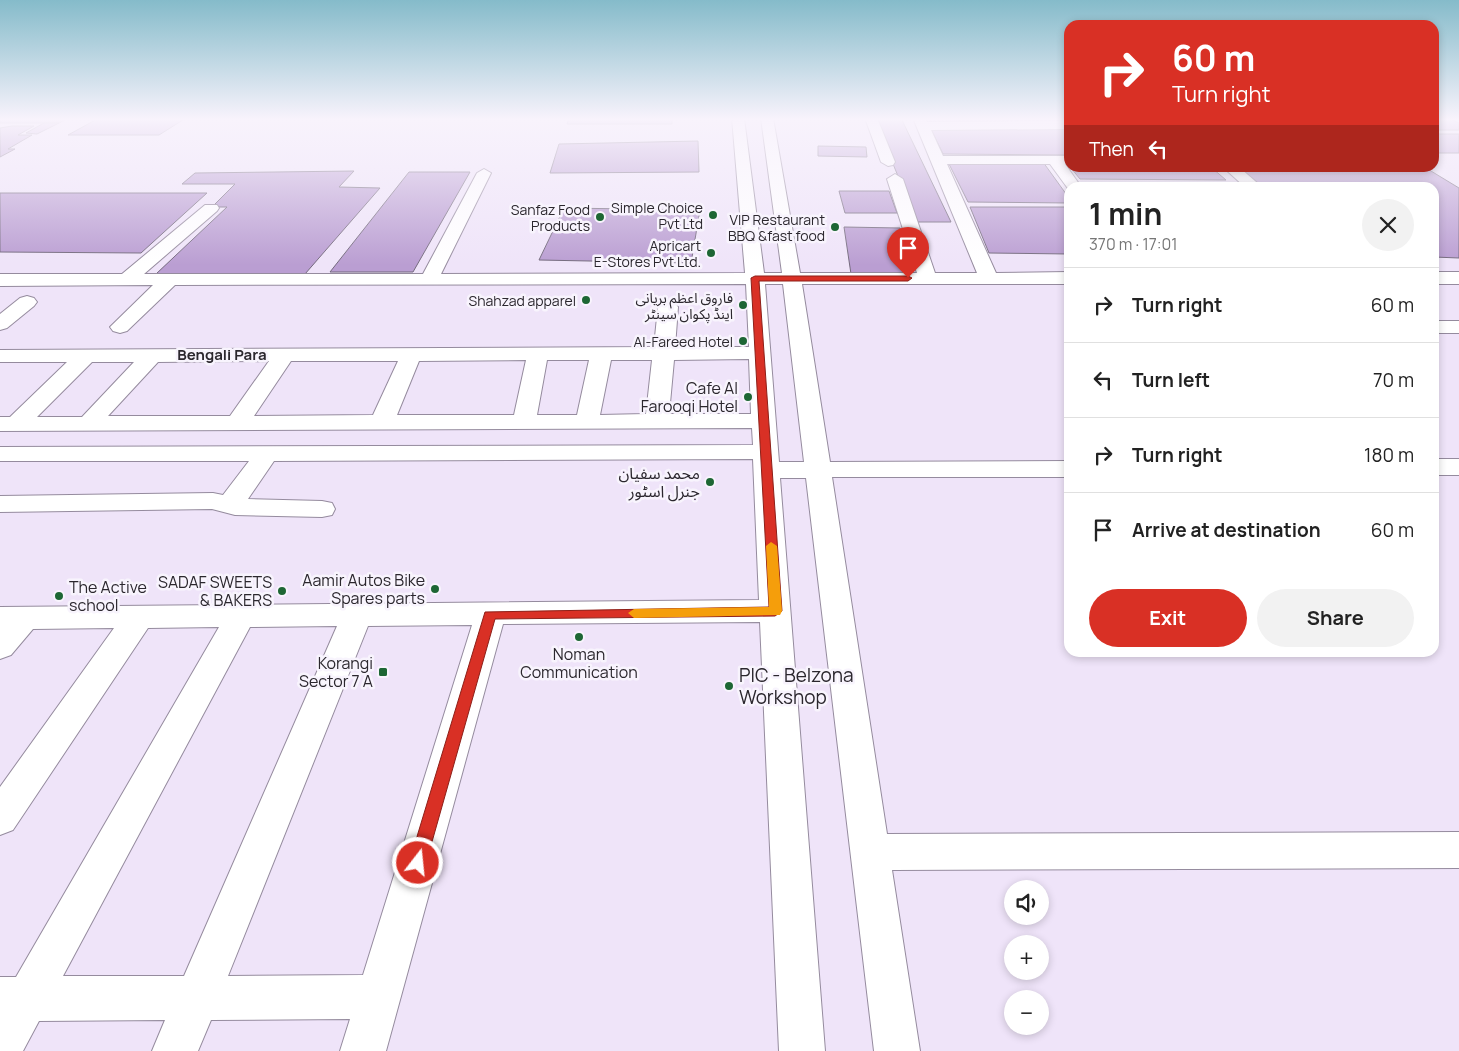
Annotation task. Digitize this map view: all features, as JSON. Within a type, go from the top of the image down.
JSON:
[{"type":"street","points":[[743,167],[755,278],[760,353],[802,1051]]},
{"type":"street","points":[[775,167],[792,279],[897,1051]]},
{"type":"street","points":[[942,167],[990,278]]},
{"type":"street","points":[[1236,172],[1248,182]]},
{"type":"street","points":[[429,279],[484,173]]},
{"type":"street","points":[[895,179],[928,278]]},
{"type":"street","points":[[126,280],[211,208]]},
{"type":"street","points":[[0,280],[1064,278]]},
{"type":"street","points":[[1439,278],[1459,278]]},
{"type":"street","points":[[120,327],[170,280]]},
{"type":"street","points":[[0,324],[27,302]]},
{"type":"street","points":[[657,421],[668,307]]},
{"type":"street","points":[[1439,327],[1459,327]]},
{"type":"street","points":[[0,356],[760,353]]},
{"type":"street","points":[[524,421],[538,354]]},
{"type":"street","points":[[587,421],[601,354]]},
{"type":"street","points":[[238,422],[284,355]]},
{"type":"street","points":[[382,422],[411,355]]},
{"type":"street","points":[[8,423],[86,356]]},
{"type":"street","points":[[89,423],[152,356]]},
{"type":"street","points":[[8,423],[657,421],[765,448],[818,470],[1064,468]]},
{"type":"street","points":[[0,454],[765,448]]},
{"type":"street","points":[[230,505],[267,453]]},
{"type":"street","points":[[1439,467],[1459,467]]},
{"type":"street","points":[[0,504],[199,501],[230,505],[322,509]]},
{"type":"street","points":[[0,647],[12,618],[775,611]]},
{"type":"street","points":[[363,1051],[490,615]]},
{"type":"street","points":[[175,1051],[357,616]]},
{"type":"street","points":[[0,1048],[14,999],[240,617]]},
{"type":"street","points":[[0,818],[138,618]]},
{"type":"street","points":[[870,852],[1459,850]]},
{"type":"street","points":[[14,999],[379,996]]},
{"type":"building","points":[[552,167],[699,167],[699,172],[550,173]]},
{"type":"building","points":[[894,167],[925,167],[951,222],[917,222]]},
{"type":"building","points":[[951,167],[1047,167],[1064,191],[1064,203],[968,202]]},
{"type":"building","points":[[354,171],[339,187],[380,188],[305,274],[156,274],[227,207],[212,207],[235,184],[182,184],[195,173]]},
{"type":"building","points":[[409,172],[470,172],[413,272],[330,272]]},
{"type":"building","points":[[1074,172],[1217,172],[1226,180],[1080,179]]},
{"type":"building","points":[[1242,172],[1433,172],[1459,188],[1459,258],[1439,257],[1439,182],[1253,182]]},
{"type":"building","points":[[839,191],[889,191],[897,213],[845,213]]},
{"type":"building","points":[[0,193],[207,193],[141,253],[0,252]]},
{"type":"building","points":[[970,207],[1064,207],[1064,254],[989,253]]},
{"type":"building","points":[[564,208],[700,210],[691,263],[539,260]]},
{"type":"building","points":[[844,227],[900,228],[913,275],[851,274]]},
{"type":"slow traffic","points":[[634,613],[775,611],[771,546]]},
{"type":"place","name":"Simple Choice Pvt Ltd","points":[[713,215]]},
{"type":"place","name":"Sanfaz Food Products","points":[[600,217]]},
{"type":"place","name":"VIP Restaurant BBQ &fast food","points":[[835,227]]},
{"type":"place","name":"Apricart E-Stores Pvt Ltd.","points":[[711,253]]},
{"type":"place","name":"Shahzad apparel","points":[[586,300]]},
{"type":"place","name":"فاروق اعظم بریانی اینڈ پکوان سینٹر","points":[[743,305]]},
{"type":"place","name":"Al-Fareed Hotel","points":[[743,341]]},
{"type":"place","name":"Cafe Al Farooqi Hotel","points":[[748,397]]},
{"type":"place","name":"محمد سفیان جنرل اسٹور","points":[[710,482]]},
{"type":"place","name":"Aamir Autos Bike Spares parts","points":[[435,589]]},
{"type":"place","name":"SADAF SWEETS & BAKERS","points":[[282,591]]},
{"type":"place","name":"The Active school","points":[[59,596]]},
{"type":"place","name":"Noman Communication","points":[[579,637]]},
{"type":"place","name":"Korangi Sector 7 A","points":[[383,672]]},
{"type":"place","name":"PIC - Belzona Workshop","points":[[729,686]]},
{"type":"district","name":"Bengali Para","points":[[222,354]]},
{"type":"route","points":[[418,863],[490,615],[775,611],[755,278],[908,278]]}]
